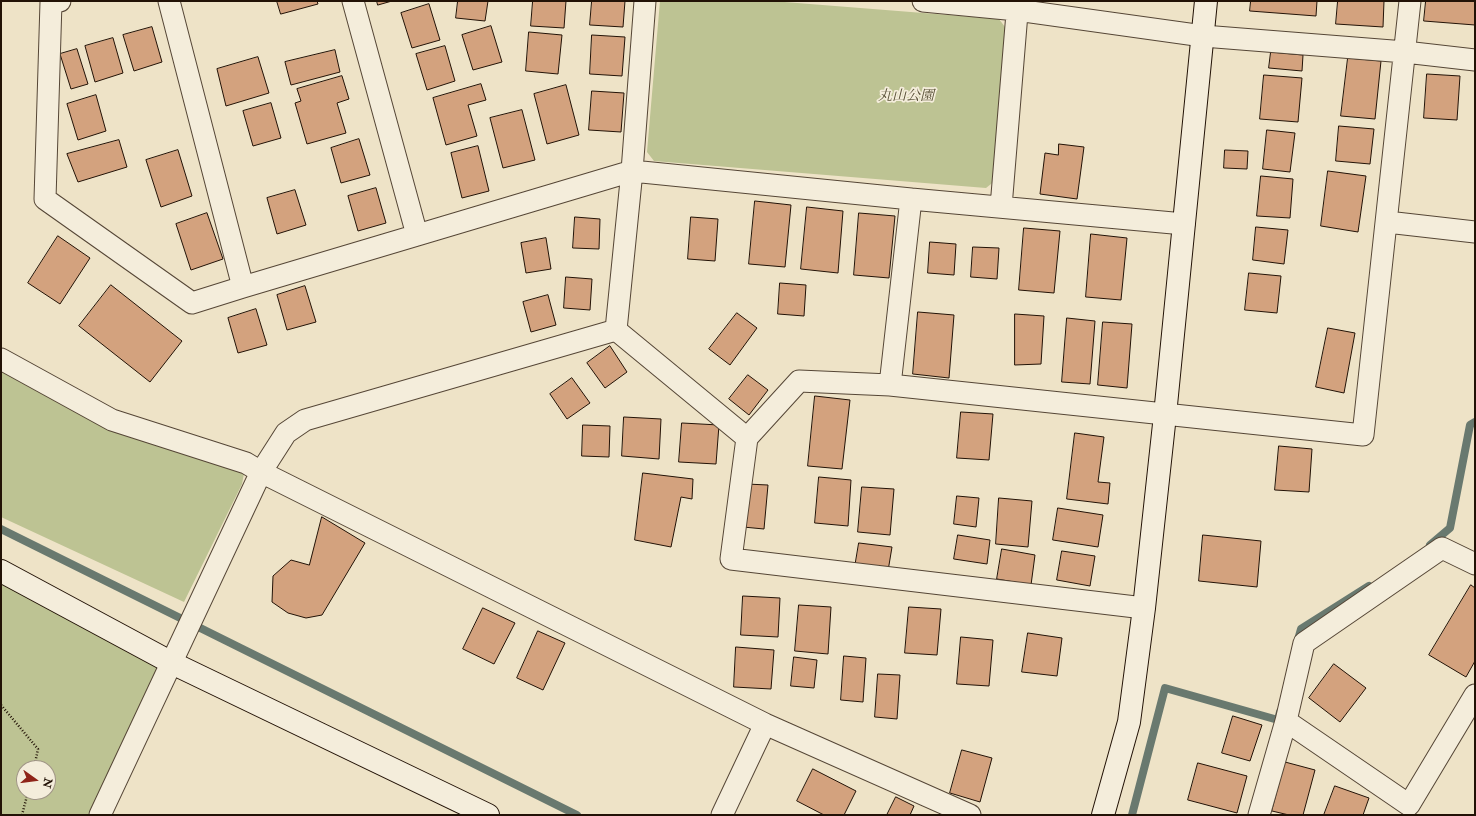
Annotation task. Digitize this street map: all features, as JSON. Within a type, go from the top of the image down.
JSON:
[{"type":"street","points":[[60,1],[52,2],[45,199],[192,304],[243,287],[632,171],[910,199],[1184,224]]},
{"type":"street","points":[[169,1],[243,287]]},
{"type":"street","points":[[353,1],[417,235]]},
{"type":"street","points":[[616,330],[632,171],[644,1]]},
{"type":"street","points":[[923,1],[1018,5],[1203,36],[1405,52],[1475,60]]},
{"type":"street","points":[[1103,815],[1129,722],[1144,608],[1166,415],[1206,1]]},
{"type":"street","points":[[1144,608],[731,559],[747,438],[799,381],[890,385],[1363,435],[1410,1]]},
{"type":"street","points":[[1001,207],[1018,5]]},
{"type":"street","points":[[890,385],[910,199]]},
{"type":"street","points":[[1387,222],[1475,232]]},
{"type":"street","points":[[616,330],[747,438]]},
{"type":"street","points":[[100,815],[261,472],[286,433],[305,420],[616,330]]},
{"type":"street","points":[[1,359],[112,420],[246,463],[261,472],[765,724],[970,815]]},
{"type":"street","points":[[1259,815],[1286,721],[1304,643],[1442,548],[1475,564]]},
{"type":"street","points":[[1,571],[172,663],[488,815]]},
{"type":"street","points":[[1286,721],[1415,810],[1475,695]]},
{"type":"street","points":[[722,815],[765,724]]},
{"type":"path","points":[[1,705],[38,748],[36,760]]},
{"type":"path","points":[[22,815],[26,800]]},
{"type":"green space","name":"丸山公園","points":[[660,1],[772,1],[999,19],[1008,31],[996,180],[986,188],[654,161],[647,152]]},
{"type":"green space","points":[[1,354],[48,385],[246,463],[242,484],[184,602],[1,517]]},
{"type":"green space","points":[[1,576],[172,663],[100,815],[1,815]]},
{"type":"building","points":[[277,1],[317,1],[318,4],[281,14]]},
{"type":"building","points":[[377,1],[392,1],[378,5]]},
{"type":"building","points":[[458,1],[488,1],[485,21],[456,18]]},
{"type":"building","points":[[533,1],[566,1],[564,28],[531,26]]},
{"type":"building","points":[[592,1],[625,1],[623,27],[590,25]]},
{"type":"building","points":[[1251,1],[1317,1],[1316,16],[1250,11]]},
{"type":"building","points":[[1338,1],[1384,1],[1383,27],[1336,24]]},
{"type":"building","points":[[1426,1],[1475,1],[1475,25],[1424,21]]},
{"type":"building","points":[[429,4],[440,40],[412,48],[401,13]]},
{"type":"building","points":[[491,26],[502,62],[473,70],[462,35]]},
{"type":"building","points":[[152,27],[162,62],[134,71],[123,35]]},
{"type":"building","points":[[529,32],[562,35],[558,74],[526,71]]},
{"type":"building","points":[[592,35],[625,37],[622,76],[590,74]]},
{"type":"building","points":[[113,38],[123,73],[95,82],[85,46]]},
{"type":"building","points":[[445,46],[455,81],[427,90],[416,54]]},
{"type":"building","points":[[77,49],[88,84],[71,89],[60,54]]},
{"type":"building","points":[[335,50],[340,72],[291,85],[285,62]]},
{"type":"building","points":[[1271,52],[1303,55],[1302,71],[1269,68]]},
{"type":"building","points":[[258,57],[269,93],[226,106],[217,69]]},
{"type":"building","points":[[1348,58],[1381,61],[1375,119],[1341,116]]},
{"type":"building","points":[[1427,74],[1460,76],[1457,120],[1424,118]]},
{"type":"building","points":[[1264,75],[1302,78],[1298,122],[1260,119]]},
{"type":"building","points":[[342,76],[349,99],[337,103],[346,133],[307,144],[295,103],[301,101],[297,89]]},
{"type":"building","points":[[481,84],[486,100],[468,105],[477,136],[446,145],[433,98]]},
{"type":"building","points":[[566,85],[579,135],[547,144],[534,94]]},
{"type":"building","points":[[592,91],[624,93],[621,132],[589,130]]},
{"type":"building","points":[[96,95],[106,131],[78,140],[67,104]]},
{"type":"building","points":[[271,103],[281,138],[253,146],[243,111]]},
{"type":"building","points":[[522,110],[535,160],[503,168],[490,118]]},
{"type":"building","points":[[1339,126],[1374,129],[1370,164],[1336,161]]},
{"type":"building","points":[[1267,130],[1295,133],[1290,172],[1263,169]]},
{"type":"building","points":[[359,139],[370,175],[341,183],[331,148]]},
{"type":"building","points":[[119,140],[127,167],[78,182],[67,154]]},
{"type":"building","points":[[1059,144],[1084,147],[1077,199],[1040,194],[1045,153],[1058,155]]},
{"type":"building","points":[[478,146],[489,191],[462,198],[451,153]]},
{"type":"building","points":[[178,150],[192,196],[161,207],[146,160]]},
{"type":"building","points":[[1225,150],[1248,151],[1247,169],[1224,168]]},
{"type":"building","points":[[1328,171],[1366,176],[1358,232],[1321,226]]},
{"type":"building","points":[[1261,176],[1293,179],[1290,218],[1257,216]]},
{"type":"building","points":[[376,188],[386,223],[358,231],[348,196]]},
{"type":"building","points":[[295,190],[306,225],[277,234],[267,198]]},
{"type":"building","points":[[755,201],[791,205],[785,267],[749,264]]},
{"type":"building","points":[[807,207],[843,211],[838,273],[801,269]]},
{"type":"building","points":[[207,213],[223,259],[191,270],[176,224]]},
{"type":"building","points":[[859,213],[895,216],[889,278],[854,275]]},
{"type":"building","points":[[575,217],[600,219],[599,249],[573,248]]},
{"type":"building","points":[[691,217],[718,219],[715,261],[688,259]]},
{"type":"building","points":[[1256,227],[1288,230],[1284,264],[1253,260]]},
{"type":"building","points":[[1024,228],[1060,231],[1054,293],[1019,290]]},
{"type":"building","points":[[1091,234],[1127,238],[1121,300],[1086,297]]},
{"type":"building","points":[[58,236],[90,258],[60,304],[28,283]]},
{"type":"building","points":[[546,238],[551,269],[526,273],[521,243]]},
{"type":"building","points":[[930,242],[956,244],[954,275],[928,273]]},
{"type":"building","points":[[973,247],[999,248],[997,279],[971,277]]},
{"type":"building","points":[[1249,273],[1281,276],[1277,313],[1245,310]]},
{"type":"building","points":[[566,277],[592,279],[590,310],[564,308]]},
{"type":"building","points":[[780,283],[806,285],[804,316],[778,314]]},
{"type":"building","points":[[111,285],[182,341],[150,382],[79,326]]},
{"type":"building","points":[[305,286],[316,322],[287,330],[277,295]]},
{"type":"building","points":[[548,295],[556,325],[531,332],[523,302]]},
{"type":"building","points":[[256,309],[267,345],[238,353],[228,318]]},
{"type":"building","points":[[918,312],[954,315],[949,378],[913,374]]},
{"type":"building","points":[[737,313],[757,328],[730,365],[709,349]]},
{"type":"building","points":[[1015,314],[1044,316],[1041,364],[1015,365]]},
{"type":"building","points":[[1067,318],[1095,321],[1090,384],[1062,382]]},
{"type":"building","points":[[1103,322],[1132,324],[1127,388],[1098,385]]},
{"type":"building","points":[[1328,328],[1355,333],[1344,393],[1316,387]]},
{"type":"building","points":[[610,346],[627,372],[605,388],[587,363]]},
{"type":"building","points":[[748,375],[768,390],[749,415],[729,399]]},
{"type":"building","points":[[572,378],[590,403],[567,419],[550,394]]},
{"type":"building","points":[[815,396],[850,400],[842,469],[808,466]]},
{"type":"building","points":[[961,412],[993,414],[989,460],[957,458]]},
{"type":"building","points":[[624,417],[661,419],[659,459],[622,456]]},
{"type":"building","points":[[682,423],[719,425],[716,464],[679,462]]},
{"type":"building","points":[[583,425],[610,426],[609,457],[582,456]]},
{"type":"building","points":[[1075,433],[1104,437],[1098,482],[1110,483],[1108,504],[1067,499]]},
{"type":"building","points":[[1279,446],[1312,449],[1309,492],[1275,490]]},
{"type":"building","points":[[643,473],[693,479],[692,499],[681,497],[671,547],[635,540]]},
{"type":"building","points":[[819,477],[851,480],[848,526],[815,523]]},
{"type":"building","points":[[746,484],[768,485],[764,529],[743,527]]},
{"type":"building","points":[[862,487],[894,489],[890,535],[858,532]]},
{"type":"building","points":[[957,496],[979,498],[976,527],[954,524]]},
{"type":"building","points":[[999,498],[1032,501],[1028,547],[996,544]]},
{"type":"building","points":[[1058,508],[1103,515],[1098,547],[1053,540]]},
{"type":"building","points":[[322,517],[365,543],[322,615],[306,618],[288,613],[272,602],[273,576],[291,560],[309,565]]},
{"type":"building","points":[[958,535],[990,540],[987,564],[954,559]]},
{"type":"building","points":[[1203,535],[1261,541],[1257,587],[1199,581]]},
{"type":"building","points":[[859,543],[892,547],[888,571],[855,567]]},
{"type":"building","points":[[1002,549],[1035,555],[1031,585],[997,579]]},
{"type":"building","points":[[1062,551],[1095,556],[1090,586],[1057,580]]},
{"type":"building","points":[[1471,585],[1475,588],[1475,661],[1466,677],[1429,655]]},
{"type":"building","points":[[743,596],[780,598],[778,637],[741,635]]},
{"type":"building","points":[[799,605],[831,607],[828,654],[795,651]]},
{"type":"building","points":[[909,607],[941,609],[937,655],[905,653]]},
{"type":"building","points":[[483,608],[515,623],[494,664],[463,649]]},
{"type":"building","points":[[538,631],[565,643],[543,690],[517,678]]},
{"type":"building","points":[[1028,633],[1062,638],[1057,676],[1022,672]]},
{"type":"building","points":[[961,637],[993,640],[989,686],[957,684]]},
{"type":"building","points":[[736,647],[774,650],[771,689],[734,687]]},
{"type":"building","points":[[844,656],[866,658],[863,702],[841,700]]},
{"type":"building","points":[[794,657],[817,660],[814,688],[791,686]]},
{"type":"building","points":[[1334,664],[1366,688],[1340,722],[1309,698]]},
{"type":"building","points":[[878,674],[900,675],[897,719],[875,717]]},
{"type":"building","points":[[1233,716],[1262,725],[1250,761],[1222,753]]},
{"type":"building","points":[[962,750],[992,758],[980,802],[950,793]]},
{"type":"building","points":[[1285,762],[1315,770],[1303,815],[1289,815],[1272,811]]},
{"type":"building","points":[[1198,763],[1247,776],[1237,813],[1188,800]]},
{"type":"building","points":[[813,769],[856,791],[844,815],[824,815],[797,801]]},
{"type":"building","points":[[1335,786],[1369,798],[1363,815],[1324,815]]},
{"type":"building","points":[[896,797],[914,806],[910,815],[887,815]]},
{"type":"waterway","points":[[1430,545],[1450,528],[1470,425],[1475,422]]},
{"type":"waterway","points":[[1,529],[577,815]]},
{"type":"waterway","points":[[1297,643],[1301,629],[1369,586]]},
{"type":"waterway","points":[[1132,815],[1165,688],[1278,720],[1280,712]]}]
